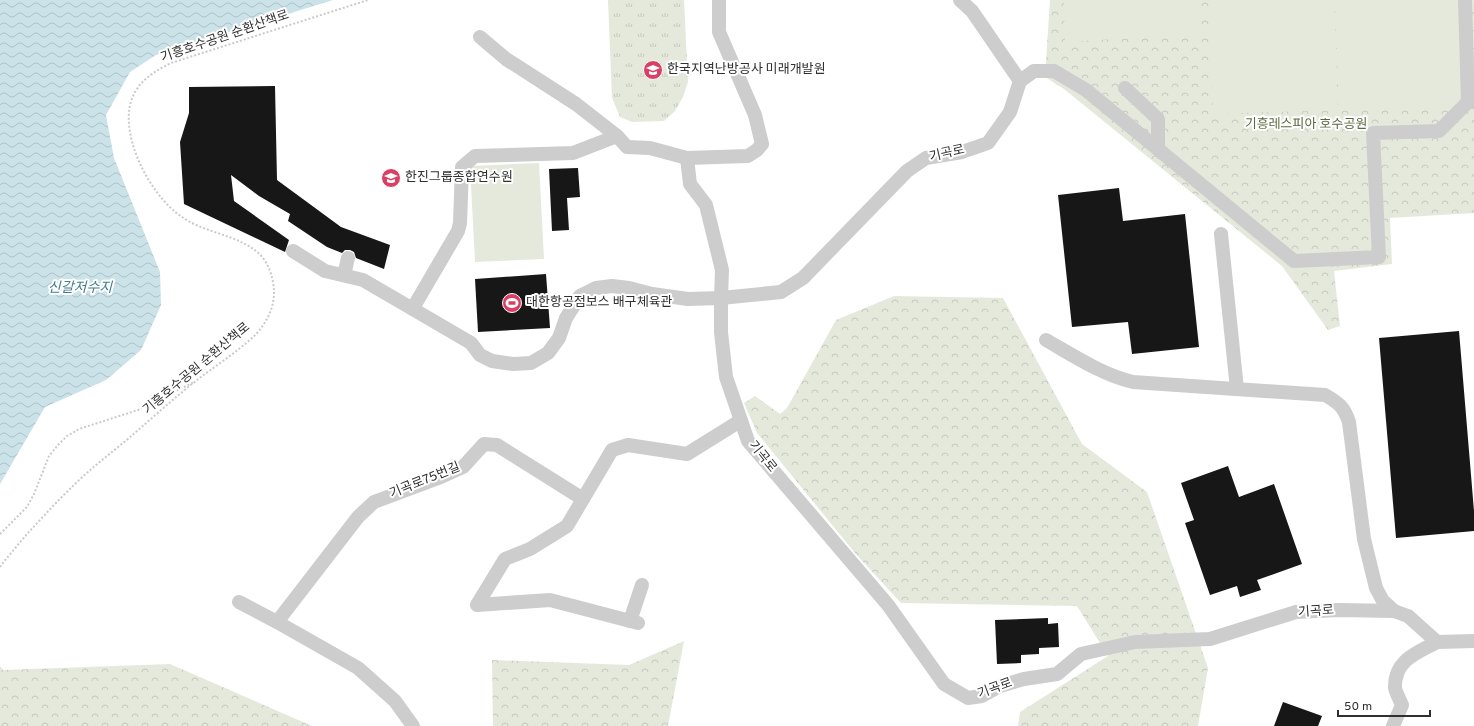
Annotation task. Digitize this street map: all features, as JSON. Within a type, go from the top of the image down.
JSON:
[{"type":"street","points":[[480,37],[506,59],[576,104],[617,136],[627,147],[650,148],[686,158],[748,156],[757,150],[762,144],[755,115],[719,32],[719,0]]},
{"type":"street","points":[[960,0],[972,11],[1020,81],[1034,71],[1054,71],[1086,90],[1294,261],[1379,257],[1373,133],[1439,131],[1471,102],[1465,0]]},
{"type":"street","name":"기곡로","points":[[721,298],[781,292],[803,278],[902,177],[926,158],[962,152],[988,143],[1010,112],[1020,81]]},
{"type":"street","points":[[1125,88],[1158,120],[1158,149]]},
{"type":"street","points":[[413,308],[458,231],[460,223],[462,167],[475,156],[573,153],[617,136]]},
{"type":"street","name":"기곡로","points":[[686,158],[690,184],[706,205],[722,270],[721,332],[726,377],[748,441],[888,605],[944,684],[968,698],[982,696],[1000,686],[1024,679],[1057,674],[1081,654],[1135,642],[1210,639],[1296,612],[1339,610],[1394,611],[1408,616],[1437,642]]},
{"type":"street","points":[[1221,234],[1237,389]]},
{"type":"street","points":[[293,251],[325,271],[344,274],[364,280],[472,343],[480,355],[492,361],[513,364],[531,363],[548,353],[559,338],[566,318],[580,296],[596,288],[612,286],[629,288],[652,294],[688,300],[721,298]]},
{"type":"street","points":[[344,274],[348,258]]},
{"type":"street","points":[[1046,340],[1101,372],[1133,382],[1325,395],[1338,402],[1345,412],[1350,425],[1364,539],[1376,588],[1383,601],[1394,611]]},
{"type":"street","points":[[642,584],[634,622],[550,600],[477,605],[505,559],[530,549],[567,526],[612,450],[628,445],[687,454],[740,421]]},
{"type":"street","name":"기곡로75번길","points":[[277,622],[358,517],[374,502],[441,477],[463,467],[484,444],[497,445],[582,499]]},
{"type":"street","points":[[239,602],[358,668],[395,701],[413,726]]},
{"type":"street","points":[[1394,726],[1402,705],[1395,688],[1398,669],[1408,657],[1437,642],[1474,641]]},
{"type":"path","name":"기흥호수공원 순환산책로","points":[[0,567],[74,484],[196,381],[253,337],[263,327],[273,305],[273,280],[266,262],[257,252],[239,240],[194,225],[180,216],[154,190],[144,172],[128,125],[129,108],[135,92],[154,71],[171,63],[368,0]]},
{"type":"path","points":[[0,534],[27,507],[34,494],[49,456],[67,436],[79,429],[138,410],[196,381]]},
{"type":"green space","points":[[608,0],[684,0],[688,82],[683,97],[675,111],[664,121],[632,122],[620,117],[612,98]]},
{"type":"green space","name":"기흥레스피아 호수공원","points":[[1050,0],[1474,0],[1474,213],[1390,218],[1392,264],[1334,271],[1340,326],[1328,330],[1282,266],[1064,89],[1045,77]]},
{"type":"green space","points":[[1064,0],[1199,0],[1200,34],[1065,42]]},
{"type":"green space","points":[[1209,0],[1334,0],[1338,110],[1213,114]]},
{"type":"green space","points":[[1335,0],[1460,0],[1463,107],[1339,111]]},
{"type":"green space","points":[[539,163],[544,259],[475,262],[470,166]]},
{"type":"green space","points":[[894,296],[1003,298],[1082,444],[1147,492],[1208,668],[1198,726],[1018,726],[1020,712],[1108,656],[1077,606],[901,603],[855,553],[757,433],[744,403],[755,396],[780,414],[787,408],[836,320]]},
{"type":"green space","points":[[684,641],[668,726],[493,726],[492,660],[629,665]]},
{"type":"green space","points":[[170,664],[312,726],[0,726],[0,666],[3,670]]},
{"type":"water","name":"신갈저수지","points":[[0,0],[333,0],[156,55],[130,72],[106,115],[114,158],[160,272],[161,305],[141,350],[106,380],[45,407],[0,484]]},
{"type":"building","points":[[275,86],[277,180],[341,227],[390,245],[384,269],[356,258],[354,252],[350,250],[345,250],[342,253],[327,247],[288,221],[290,214],[259,196],[231,175],[234,201],[289,240],[285,252],[184,204],[180,142],[189,113],[189,87]]},
{"type":"building","points":[[578,168],[580,197],[567,198],[569,230],[552,231],[549,169]]},
{"type":"building","points":[[1119,188],[1123,221],[1185,214],[1199,347],[1132,354],[1128,322],[1072,327],[1058,195]]},
{"type":"building","name":"대한항공점보스 배구체육관","points":[[546,274],[550,328],[478,332],[475,279]]},
{"type":"building","points":[[1459,331],[1474,511],[1474,531],[1396,538],[1379,338]]},
{"type":"building","points":[[1228,466],[1239,497],[1274,484],[1302,564],[1257,580],[1261,590],[1240,597],[1237,586],[1210,595],[1185,523],[1194,520],[1181,483]]},
{"type":"building","points":[[1048,618],[1048,624],[1058,623],[1059,647],[1039,648],[1039,654],[1021,655],[1021,663],[997,664],[995,620]]},
{"type":"building","points":[[1283,702],[1322,716],[1318,726],[1274,726]]},
{"type":"place","name":"한국지역난방공사 미래개발원","points":[[653,70]]},
{"type":"place","name":"한진그룹종합연수원","points":[[391,178]]},
{"type":"place","name":"대한항공점보스 배구체육관","points":[[512,303]]}]
